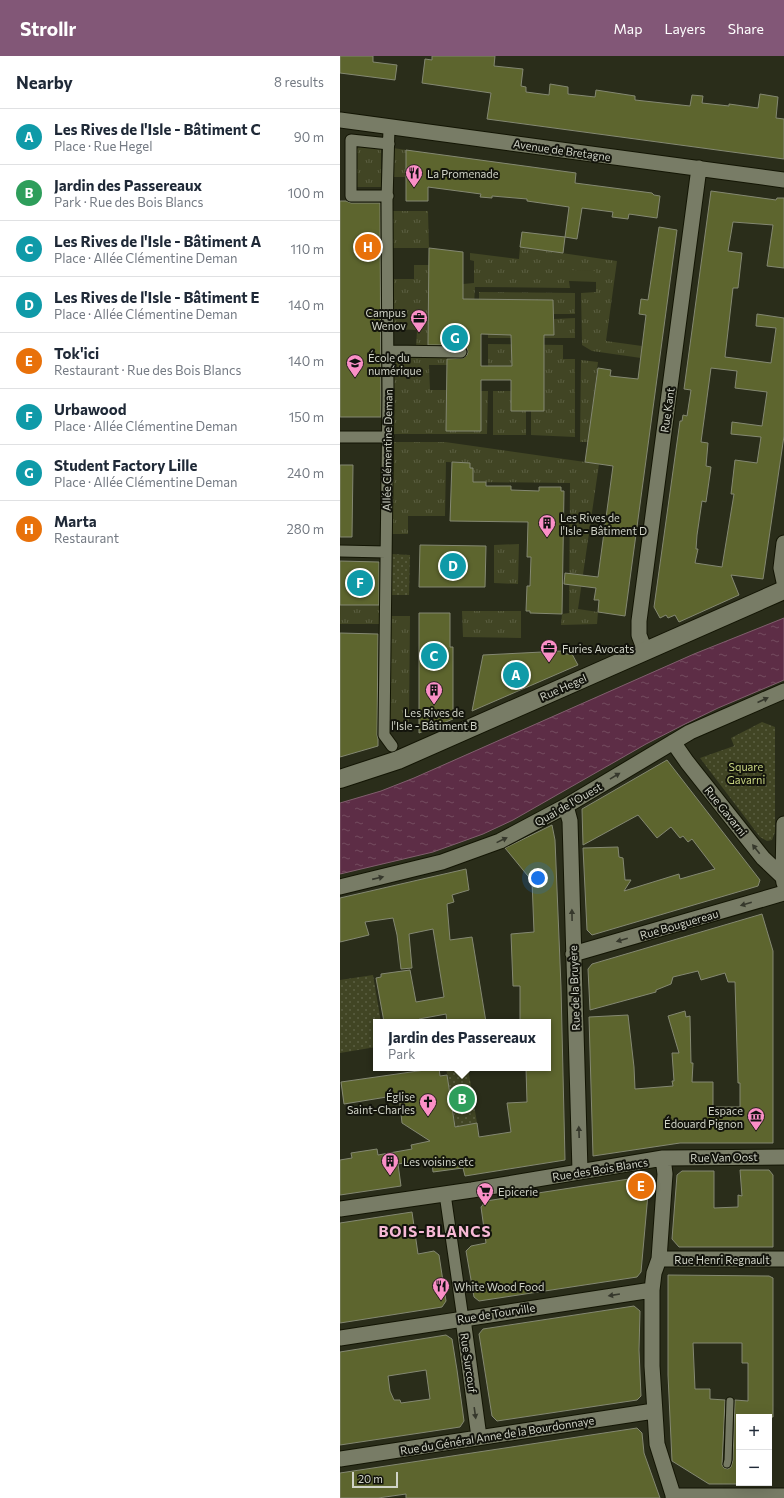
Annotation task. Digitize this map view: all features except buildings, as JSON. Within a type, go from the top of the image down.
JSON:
[{"type":"street","name":"Avenue de Bretagne","points":[[340,120],[784,180]]},
{"type":"street","name":"Allée Clémentine Deman","points":[[389,127],[388,437],[384,735],[392,746]]},
{"type":"street","points":[[388,196],[350,196],[350,140],[389,144]]},
{"type":"street","name":"Rue Kant","points":[[645,651],[639,634],[639,621],[699,168]]},
{"type":"street","points":[[388,351],[461,352]]},
{"type":"street","points":[[340,438],[388,437]]},
{"type":"street","points":[[784,544],[781,568],[784,582]]},
{"type":"street","points":[[340,551],[386,552]]},
{"type":"street","name":"Rue Hegel","points":[[340,779],[398,760],[784,590]]},
{"type":"street","name":"Quai de l'Ouest","points":[[340,887],[442,862],[500,841],[566,806],[690,732],[784,691]]},
{"type":"street","name":"Rue Gavarni","points":[[673,742],[686,762],[783,881]]},
{"type":"street","name":"Rue de la Bruyère","points":[[566,806],[570,821],[580,1171]]},
{"type":"street","points":[[783,881],[784,824]]},
{"type":"street","name":"Rue Bouguereau","points":[[573,954],[784,894]]},
{"type":"street","name":"Rue Van Oost","points":[[663,1158],[784,1157]]},
{"type":"street","name":"Rue des Bois Blancs","points":[[340,1210],[580,1171],[642,1163],[663,1158],[665,1174],[659,1259],[654,1273],[652,1290],[651,1333],[654,1411],[657,1444],[674,1497]]},
{"type":"street","name":"Rue Surcouf","points":[[445,1194],[479,1437]]},
{"type":"street","name":"Rue Henri Regnault","points":[[659,1259],[784,1259]]},
{"type":"street","name":"Rue de Tourville","points":[[340,1338],[652,1290]]},
{"type":"street","name":"Rue du Général Anne de la Bourdonnaye","points":[[340,1459],[654,1411]]},
{"type":"street","points":[[674,1497],[784,1496]]},
{"type":"lane","points":[[727,1464],[730,1401]]},
{"type":"green space","points":[[355,144],[381,147],[381,187],[355,187]]},
{"type":"green space","points":[[393,148],[406,150],[406,177],[393,177]]},
{"type":"green space","points":[[393,211],[428,211],[429,248],[392,248]]},
{"type":"green space","points":[[520,247],[617,261],[606,341],[642,346],[641,358],[592,351],[582,345],[581,293],[596,292],[596,271],[569,281],[570,288],[475,287],[474,306],[463,306],[463,284],[474,283],[474,261],[470,260],[470,253],[519,259]]},
{"type":"green space","points":[[414,265],[429,265],[428,348],[416,348],[417,330],[394,329],[394,279],[414,279]]},
{"type":"green space","points":[[569,270],[596,271],[596,282],[569,281]]},
{"type":"green space","points":[[479,292],[575,293],[575,314],[554,314],[553,300],[479,299]]},
{"type":"green space","points":[[575,318],[575,338],[488,338],[488,334],[554,335],[554,319]]},
{"type":"green space","points":[[488,344],[563,345],[563,359],[575,359],[575,437],[531,435],[531,411],[544,411],[544,349],[512,348],[512,366],[488,366]]},
{"type":"green space","points":[[393,358],[461,358],[460,365],[429,365],[430,390],[446,390],[446,431],[480,431],[481,391],[488,391],[487,434],[392,434]]},
{"type":"green space","points":[[581,360],[598,362],[588,442],[580,442]]},
{"type":"green space","points":[[493,391],[511,391],[511,410],[526,411],[526,435],[493,435]]},
{"type":"green space","points":[[392,442],[445,442],[599,464],[578,609],[598,612],[597,624],[561,625],[562,614],[569,613],[570,483],[473,482],[473,468],[470,468],[470,463],[446,462],[445,516],[408,516],[408,534],[392,534]]},
{"type":"green space","points":[[519,544],[518,584],[494,583],[494,545]]},
{"type":"green space","points":[[392,554],[410,555],[409,595],[392,595]]},
{"type":"green space","points":[[383,561],[383,624],[340,624],[340,605],[380,605],[380,562]]},
{"type":"green space","points":[[462,611],[521,611],[521,638],[463,637]]},
{"type":"green space","points":[[391,616],[410,616],[409,722],[390,721]]},
{"type":"green space","name":"Square Gavarni","points":[[762,722],[775,727],[775,832],[772,840],[767,841],[760,837],[700,758],[734,746],[731,738]]},
{"type":"green space","points":[[373,975],[380,1019],[373,1019],[373,1048],[340,1053],[340,980]]},
{"type":"green space","points":[[446,1071],[468,1071],[477,1123],[471,1124],[460,1154]]},
{"type":"water","points":[[784,618],[784,680],[718,708],[683,725],[646,744],[513,820],[483,834],[433,852],[340,874],[340,803],[381,791],[414,778],[694,654]]},
{"type":"place","name":"La Promenade","points":[[414,188]]},
{"type":"place","name":"Marta","points":[[368,247]]},
{"type":"place","name":"Campus Wenov","points":[[419,333]]},
{"type":"place","name":"Student Factory Lille","points":[[455,338]]},
{"type":"place","name":"École du numérique","points":[[355,378]]},
{"type":"place","name":"Les Rives de l'Isle - Bâtiment D","points":[[547,538]]},
{"type":"place","name":"Les Rives de l'Isle - Bâtiment E","points":[[453,566]]},
{"type":"place","name":"Urbawood","points":[[360,583]]},
{"type":"place","name":"Les Rives de l'Isle - Bâtiment A","points":[[434,656]]},
{"type":"place","name":"Furies Avocats","points":[[549,663]]},
{"type":"place","name":"Les Rives de l'Isle - Bâtiment C","points":[[516,675]]},
{"type":"place","name":"Les Rives de l'Isle - Bâtiment B","points":[[434,705]]},
{"type":"place","name":"Jardin des Passereaux","points":[[462,1099]]},
{"type":"place","name":"Église Saint-Charles","points":[[428,1117]]},
{"type":"place","name":"Espace Édouard Pignon","points":[[756,1131]]},
{"type":"place","name":"Les voisins etc","points":[[390,1176]]},
{"type":"place","name":"Tok'ici","points":[[641,1186]]},
{"type":"place","name":"Epicerie","points":[[485,1206]]},
{"type":"place","name":"White Wood Food","points":[[441,1301]]},
{"type":"district","name":"BOIS-BLANCS","points":[[435,1231]]}]
